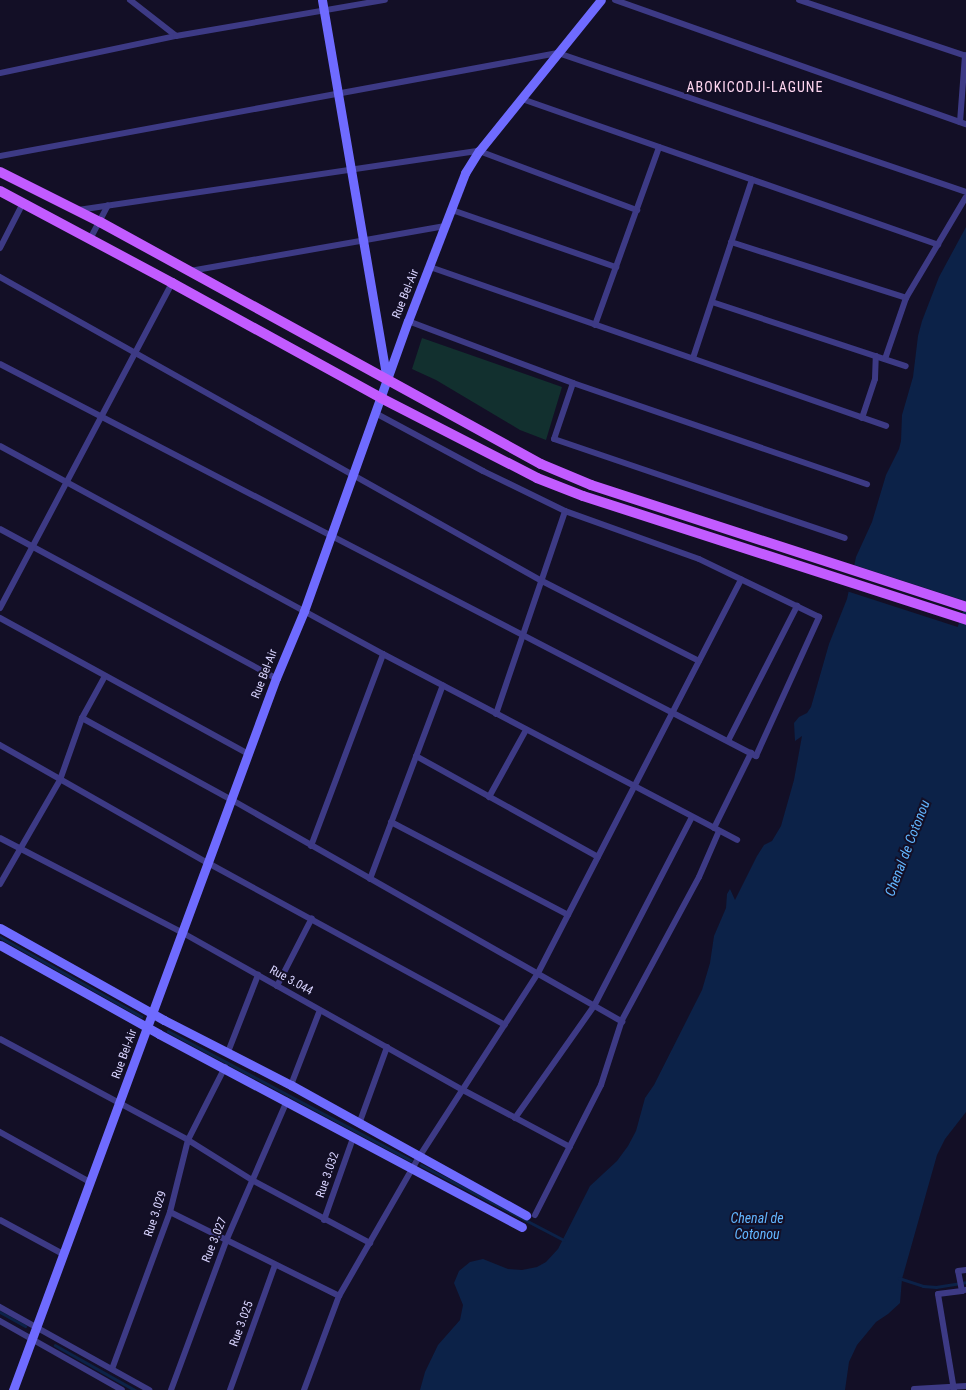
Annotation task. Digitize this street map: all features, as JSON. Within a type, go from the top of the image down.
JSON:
[{"type":"main road","points":[[0,172],[100,222],[513,450],[591,485],[966,607]]},
{"type":"main road","points":[[0,191],[172,282],[381,398],[508,464],[561,488],[966,620]]},
{"type":"street","points":[[130,0],[176,36]]},
{"type":"street","points":[[322,0],[387,380]]},
{"type":"street","points":[[0,73],[176,36],[385,0]]},
{"type":"street","name":"Rue Bel-Air","points":[[13,1390],[276,678],[304,611],[354,478],[408,321],[465,173],[479,151],[601,0]]},
{"type":"street","points":[[614,0],[963,123],[965,56],[799,0]]},
{"type":"street","points":[[0,156],[338,92],[558,53],[966,192]]},
{"type":"street","points":[[522,99],[938,245]]},
{"type":"street","points":[[595,325],[659,147]]},
{"type":"street","points":[[75,210],[479,151],[636,210]]},
{"type":"street","points":[[693,358],[752,180]]},
{"type":"street","points":[[885,359],[906,298],[966,197]]},
{"type":"street","points":[[0,248],[23,203]]},
{"type":"street","points":[[90,240],[108,205]]},
{"type":"street","points":[[452,210],[616,267]]},
{"type":"street","points":[[188,271],[445,226]]},
{"type":"street","points":[[732,242],[906,298]]},
{"type":"street","points":[[430,267],[886,426]]},
{"type":"street","points":[[0,278],[354,478],[542,581],[698,661]]},
{"type":"street","points":[[0,608],[172,282]]},
{"type":"street","points":[[712,302],[906,366]]},
{"type":"street","points":[[408,321],[573,383],[867,484]]},
{"type":"street","points":[[862,418],[875,379],[876,356]]},
{"type":"street","points":[[0,364],[756,756],[819,617],[699,559],[565,511],[483,472],[377,414]]},
{"type":"street","points":[[573,383],[554,439],[845,538]]},
{"type":"street","points":[[0,446],[383,654],[737,840]]},
{"type":"street","points":[[496,714],[524,637],[565,511]]},
{"type":"street","points":[[0,529],[276,678]]},
{"type":"street","points":[[304,1390],[339,1296],[419,1157],[538,973],[741,579]]},
{"type":"street","points":[[728,741],[797,606]]},
{"type":"street","points":[[0,618],[248,754]]},
{"type":"street","points":[[311,846],[383,654]]},
{"type":"street","points":[[0,884],[60,780],[82,718],[106,676]]},
{"type":"street","points":[[370,879],[443,685]]},
{"type":"street","points":[[82,718],[232,800],[622,1022]]},
{"type":"street","points":[[489,797],[526,730]]},
{"type":"street","points":[[0,745],[208,863],[312,918],[504,1025]]},
{"type":"street","points":[[0,928],[153,1014],[291,1085],[419,1157],[530,1215],[570,1147],[601,1085],[622,1022],[699,877],[750,753]]},
{"type":"street","points":[[416,756],[598,857]]},
{"type":"street","points":[[515,1118],[594,1006],[692,817]]},
{"type":"street","points":[[392,822],[568,915]]},
{"type":"street","name":"Rue 3.044","points":[[0,838],[183,933],[462,1090],[570,1147]]},
{"type":"street","points":[[277,986],[312,918]]},
{"type":"street","points":[[0,945],[353,1138],[522,1227]]},
{"type":"street","points":[[228,1052],[258,975]]},
{"type":"street","points":[[291,1085],[320,1010]]},
{"type":"street","points":[[0,1039],[188,1140],[252,1180],[370,1243]]},
{"type":"street","points":[[359,1124],[387,1047]]},
{"type":"street","name":"Rue 3.029","points":[[112,1370],[170,1212],[188,1140],[225,1067]]},
{"type":"street","name":"Rue 3.027","points":[[171,1390],[226,1241],[287,1101]]},
{"type":"street","points":[[0,1132],[90,1182]]},
{"type":"street","name":"Rue 3.032","points":[[324,1220],[353,1138]]},
{"type":"street","points":[[170,1212],[339,1296]]},
{"type":"street","points":[[0,1220],[63,1254]]},
{"type":"street","name":"Rue 3.025","points":[[230,1390],[275,1265]]},
{"type":"street","points":[[954,1389],[938,1294],[964,1290],[958,1272],[966,1270]]},
{"type":"street","points":[[0,1307],[149,1390]]},
{"type":"street","points":[[0,1321],[122,1390]]},
{"type":"street","points":[[104,1390],[107,1382]]},
{"type":"street","points":[[914,1389],[954,1389],[966,1386]]},
{"type":"green space","points":[[422,338],[562,387],[546,440],[520,430],[436,380],[412,369]]},
{"type":"water","name":"Chenal de Cotonou","points":[[966,227],[966,1112],[945,1139],[937,1155],[902,1279],[900,1303],[876,1322],[857,1345],[849,1362],[845,1390],[420,1390],[425,1372],[438,1345],[460,1320],[463,1305],[454,1283],[459,1271],[470,1262],[483,1259],[508,1269],[522,1270],[537,1267],[546,1262],[558,1249],[590,1186],[617,1161],[628,1146],[636,1131],[645,1098],[654,1085],[702,990],[710,963],[714,936],[726,908],[727,894],[730,889],[735,900],[757,856],[764,845],[772,841],[781,826],[794,780],[802,736],[795,741],[794,723],[799,717],[807,713],[811,707],[829,644],[847,599],[856,557],[872,522],[886,475],[899,449],[902,415],[913,377],[918,336],[922,321],[939,277]]},
{"type":"pier","points":[[851,564],[966,601],[958,627],[843,590]]},
{"type":"waterway","points":[[0,937],[141,1016]]},
{"type":"waterway","points":[[168,1031],[411,1160]]},
{"type":"waterway","points":[[421,1165],[564,1240]]},
{"type":"waterway","points":[[899,1278],[923,1286],[936,1287],[966,1282]]},
{"type":"waterway","points":[[0,1312],[25,1326]]},
{"type":"waterway","points":[[55,1345],[135,1390]]},
{"type":"district","name":"ABOKICODJI-LAGUNE","points":[[755,87]]}]
